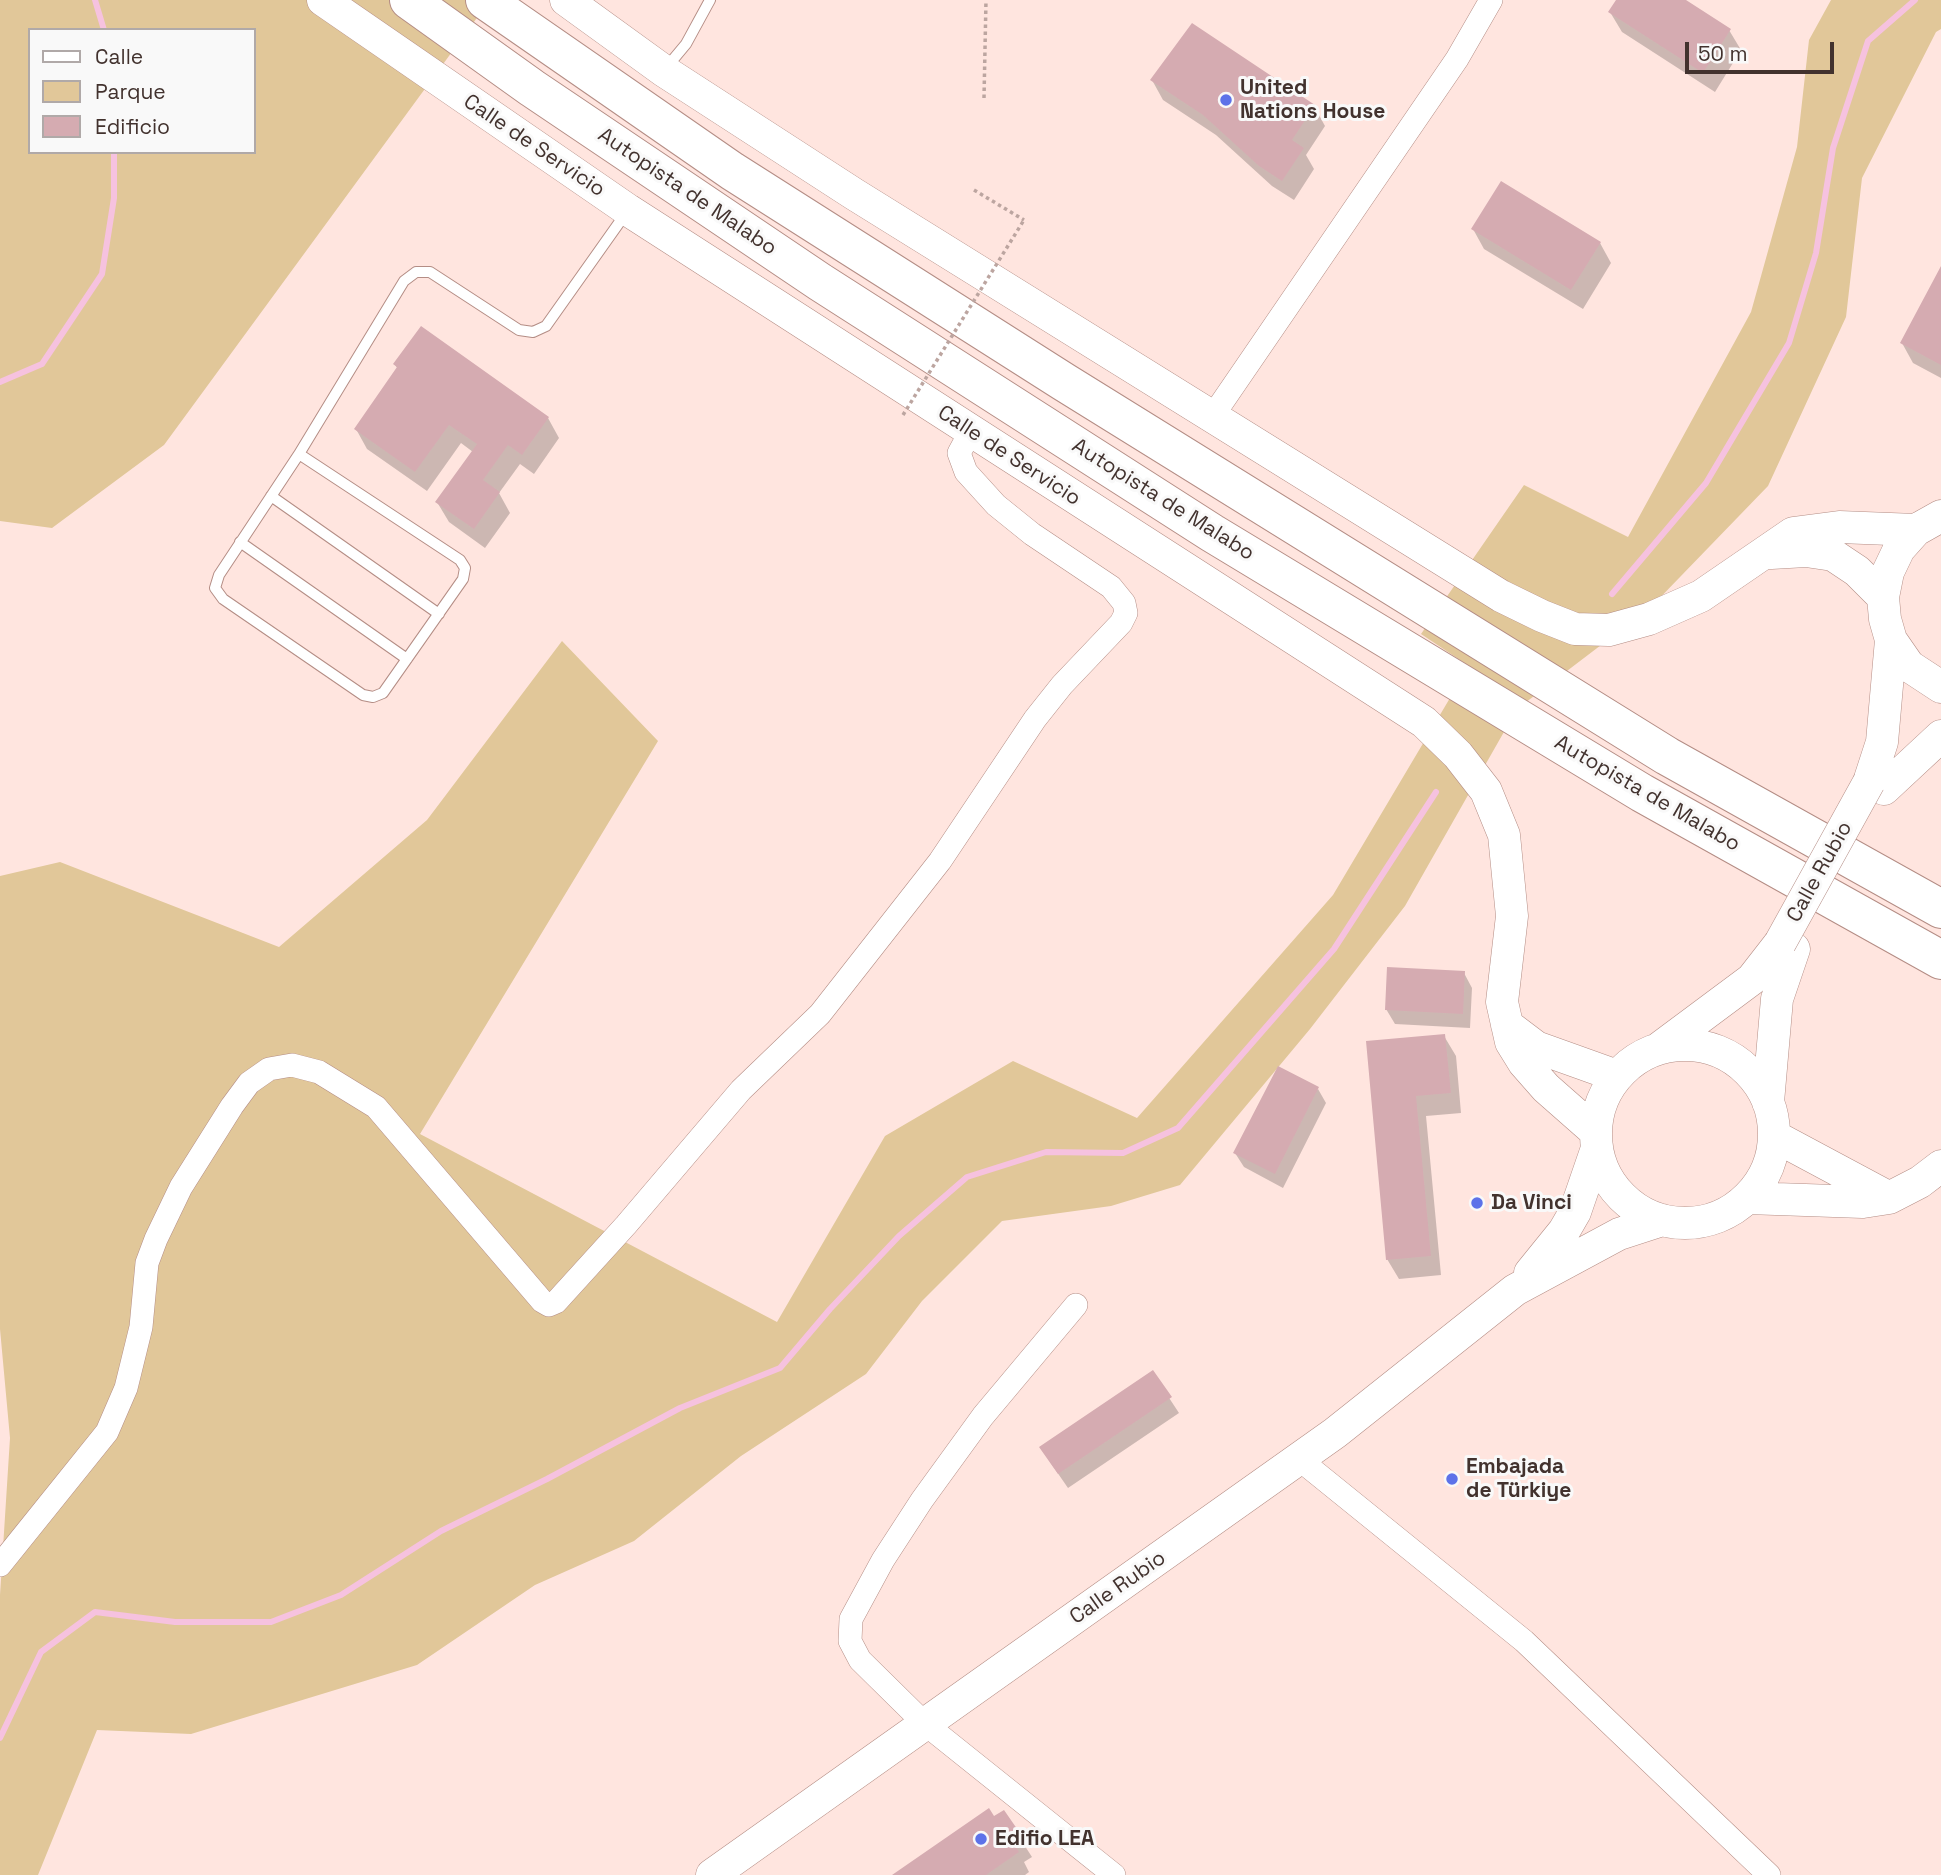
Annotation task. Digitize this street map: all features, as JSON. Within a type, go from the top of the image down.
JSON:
[{"type":"highway","name":"Autopista de Malabo","points":[[410,0],[532,88],[820,282],[1212,533],[1642,793],[1941,960]]},
{"type":"highway","name":"Autopista de Malabo","points":[[485,0],[732,171],[1076,389],[1667,756],[1941,909]]},
{"type":"street","name":"Calle de Servicio","points":[[323,0],[628,210],[1424,722],[1458,755],[1486,791],[1504,835],[1512,916],[1503,974],[1502,1002],[1511,1042],[1524,1063],[1596,1140]]},
{"type":"street","points":[[566,0],[664,71],[854,194],[1501,596],[1575,629],[1609,630],[1649,619],[1700,596],[1781,538],[1805,530],[1928,523]]},
{"type":"street","points":[[1212,416],[1450,71],[1491,0]]},
{"type":"street","points":[[0,1565],[107,1433],[126,1388],[141,1327],[147,1263],[156,1239],[181,1187],[232,1106],[249,1083],[269,1069],[292,1065],[318,1072],[376,1107],[542,1301],[549,1305],[556,1302],[600,1254],[741,1090],[820,1014],[940,861],[1035,719],[1062,685],[1121,623],[1126,613],[1124,603],[1111,587],[1032,534],[996,505],[966,472],[959,453],[971,431]]},
{"type":"street","points":[[1928,523],[1899,549],[1888,572],[1883,597],[1891,640],[1909,666],[1941,687]]},
{"type":"street","points":[[1763,553],[1806,551],[1833,555],[1857,571],[1883,597]]},
{"type":"street","name":"Calle Rubio","points":[[1656,1050],[1752,979],[1787,946],[1877,785],[1891,640]]},
{"type":"street","name":"Calle Rubio","points":[[1877,785],[1941,736]]},
{"type":"street","name":"Calle Rubio","points":[[1768,1102],[1777,999],[1787,946]]},
{"type":"street","points":[[1506,1024],[1536,1047],[1617,1076]]},
{"type":"street","points":[[1683,1045],[1710,1049],[1734,1060],[1755,1078],[1768,1102],[1774,1136],[1766,1170],[1747,1198],[1722,1216],[1693,1223],[1662,1220],[1639,1210],[1619,1194],[1604,1172],[1596,1140],[1598,1112],[1617,1076],[1635,1060],[1656,1050],[1683,1045]]},
{"type":"street","points":[[1774,1136],[1889,1198]]},
{"type":"street","name":"Calle Rubio","points":[[1516,1290],[1548,1252],[1575,1212],[1596,1140]]},
{"type":"street","points":[[1747,1198],[1863,1202],[1889,1198],[1920,1182],[1941,1166]]},
{"type":"street","name":"Calle Rubio","points":[[712,1875],[1299,1459],[1516,1290],[1622,1232],[1662,1220]]},
{"type":"street","points":[[1076,1305],[983,1416],[922,1500],[851,1619],[850,1641],[860,1660],[925,1723],[1114,1875]]},
{"type":"street","points":[[1299,1459],[1524,1641],[1769,1875]]},
{"type":"lane","points":[[664,71],[686,44],[710,0]]},
{"type":"lane","points":[[299,454],[460,560],[465,568],[463,579],[383,693],[373,697],[363,695],[223,598],[215,588],[219,575],[299,454],[404,281],[416,272],[430,272],[519,330],[533,332],[546,326],[628,210]]},
{"type":"lane","points":[[271,496],[439,614]]},
{"type":"lane","points":[[240,542],[407,659]]},
{"type":"path","points":[[984,98],[986,0]]},
{"type":"path","points":[[903,415],[1024,220],[974,190]]},
{"type":"green space","points":[[0,0],[490,0],[164,445],[52,528],[0,521]]},
{"type":"green space","points":[[1831,0],[1941,0],[1941,29],[1936,32],[1862,178],[1846,317],[1768,486],[1651,607],[1517,709],[1405,906],[1310,1029],[1180,1185],[1111,1206],[1002,1221],[922,1301],[866,1374],[741,1456],[634,1541],[535,1585],[417,1665],[191,1734],[97,1730],[38,1875],[0,1875],[0,1595],[10,1438],[0,1329],[0,876],[60,862],[279,947],[427,820],[562,641],[658,741],[420,1134],[777,1322],[885,1136],[1013,1061],[1137,1118],[1333,895],[1469,666],[1421,634],[1524,485],[1628,537],[1751,312],[1797,147],[1809,40]]},
{"type":"building","points":[[1616,0],[1686,0],[1731,29],[1703,73],[1608,12]]},
{"type":"building","points":[[1192,23],[1315,105],[1292,140],[1304,148],[1282,181],[1259,166],[1203,115],[1150,80]]},
{"type":"building","points":[[1501,181],[1601,242],[1571,290],[1471,229]]},
{"type":"building","points":[[1941,266],[1941,365],[1900,343]]},
{"type":"building","points":[[421,326],[549,417],[522,455],[508,445],[483,480],[500,492],[474,529],[435,502],[477,444],[449,425],[415,472],[354,429],[397,367],[393,364]]},
{"type":"building","points":[[1387,967],[1465,971],[1463,1014],[1385,1010]]},
{"type":"building","points":[[1445,1034],[1451,1093],[1416,1096],[1431,1256],[1386,1260],[1366,1041]]},
{"type":"building","points":[[1278,1066],[1319,1087],[1275,1174],[1233,1153]]},
{"type":"building","points":[[1153,1370],[1172,1397],[1058,1474],[1039,1447]]},
{"type":"building","name":"Edifio LEA","points":[[989,1808],[994,1816],[1004,1810],[1022,1836],[1013,1842],[1019,1852],[986,1875],[892,1875]]},
{"type":"waterway","points":[[95,0],[103,28]]},
{"type":"waterway","points":[[1612,594],[1706,483],[1789,343],[1816,253],[1833,148],[1868,41],[1915,0]]},
{"type":"waterway","points":[[0,382],[42,364],[102,274],[114,198],[114,154]]},
{"type":"waterway","points":[[0,1738],[41,1652],[95,1612],[175,1622],[271,1622],[341,1595],[441,1531],[547,1479],[680,1408],[780,1368],[830,1309],[899,1236],[967,1177],[1046,1152],[1123,1153],[1178,1128],[1334,949],[1436,792]]},
{"type":"place","name":"United Nations House","points":[[1226,100]]},
{"type":"place","name":"Da Vinci","points":[[1477,1203]]},
{"type":"place","name":"Embajada de Türkiye","points":[[1452,1479]]},
{"type":"place","name":"Edifio LEA","points":[[981,1839]]}]
